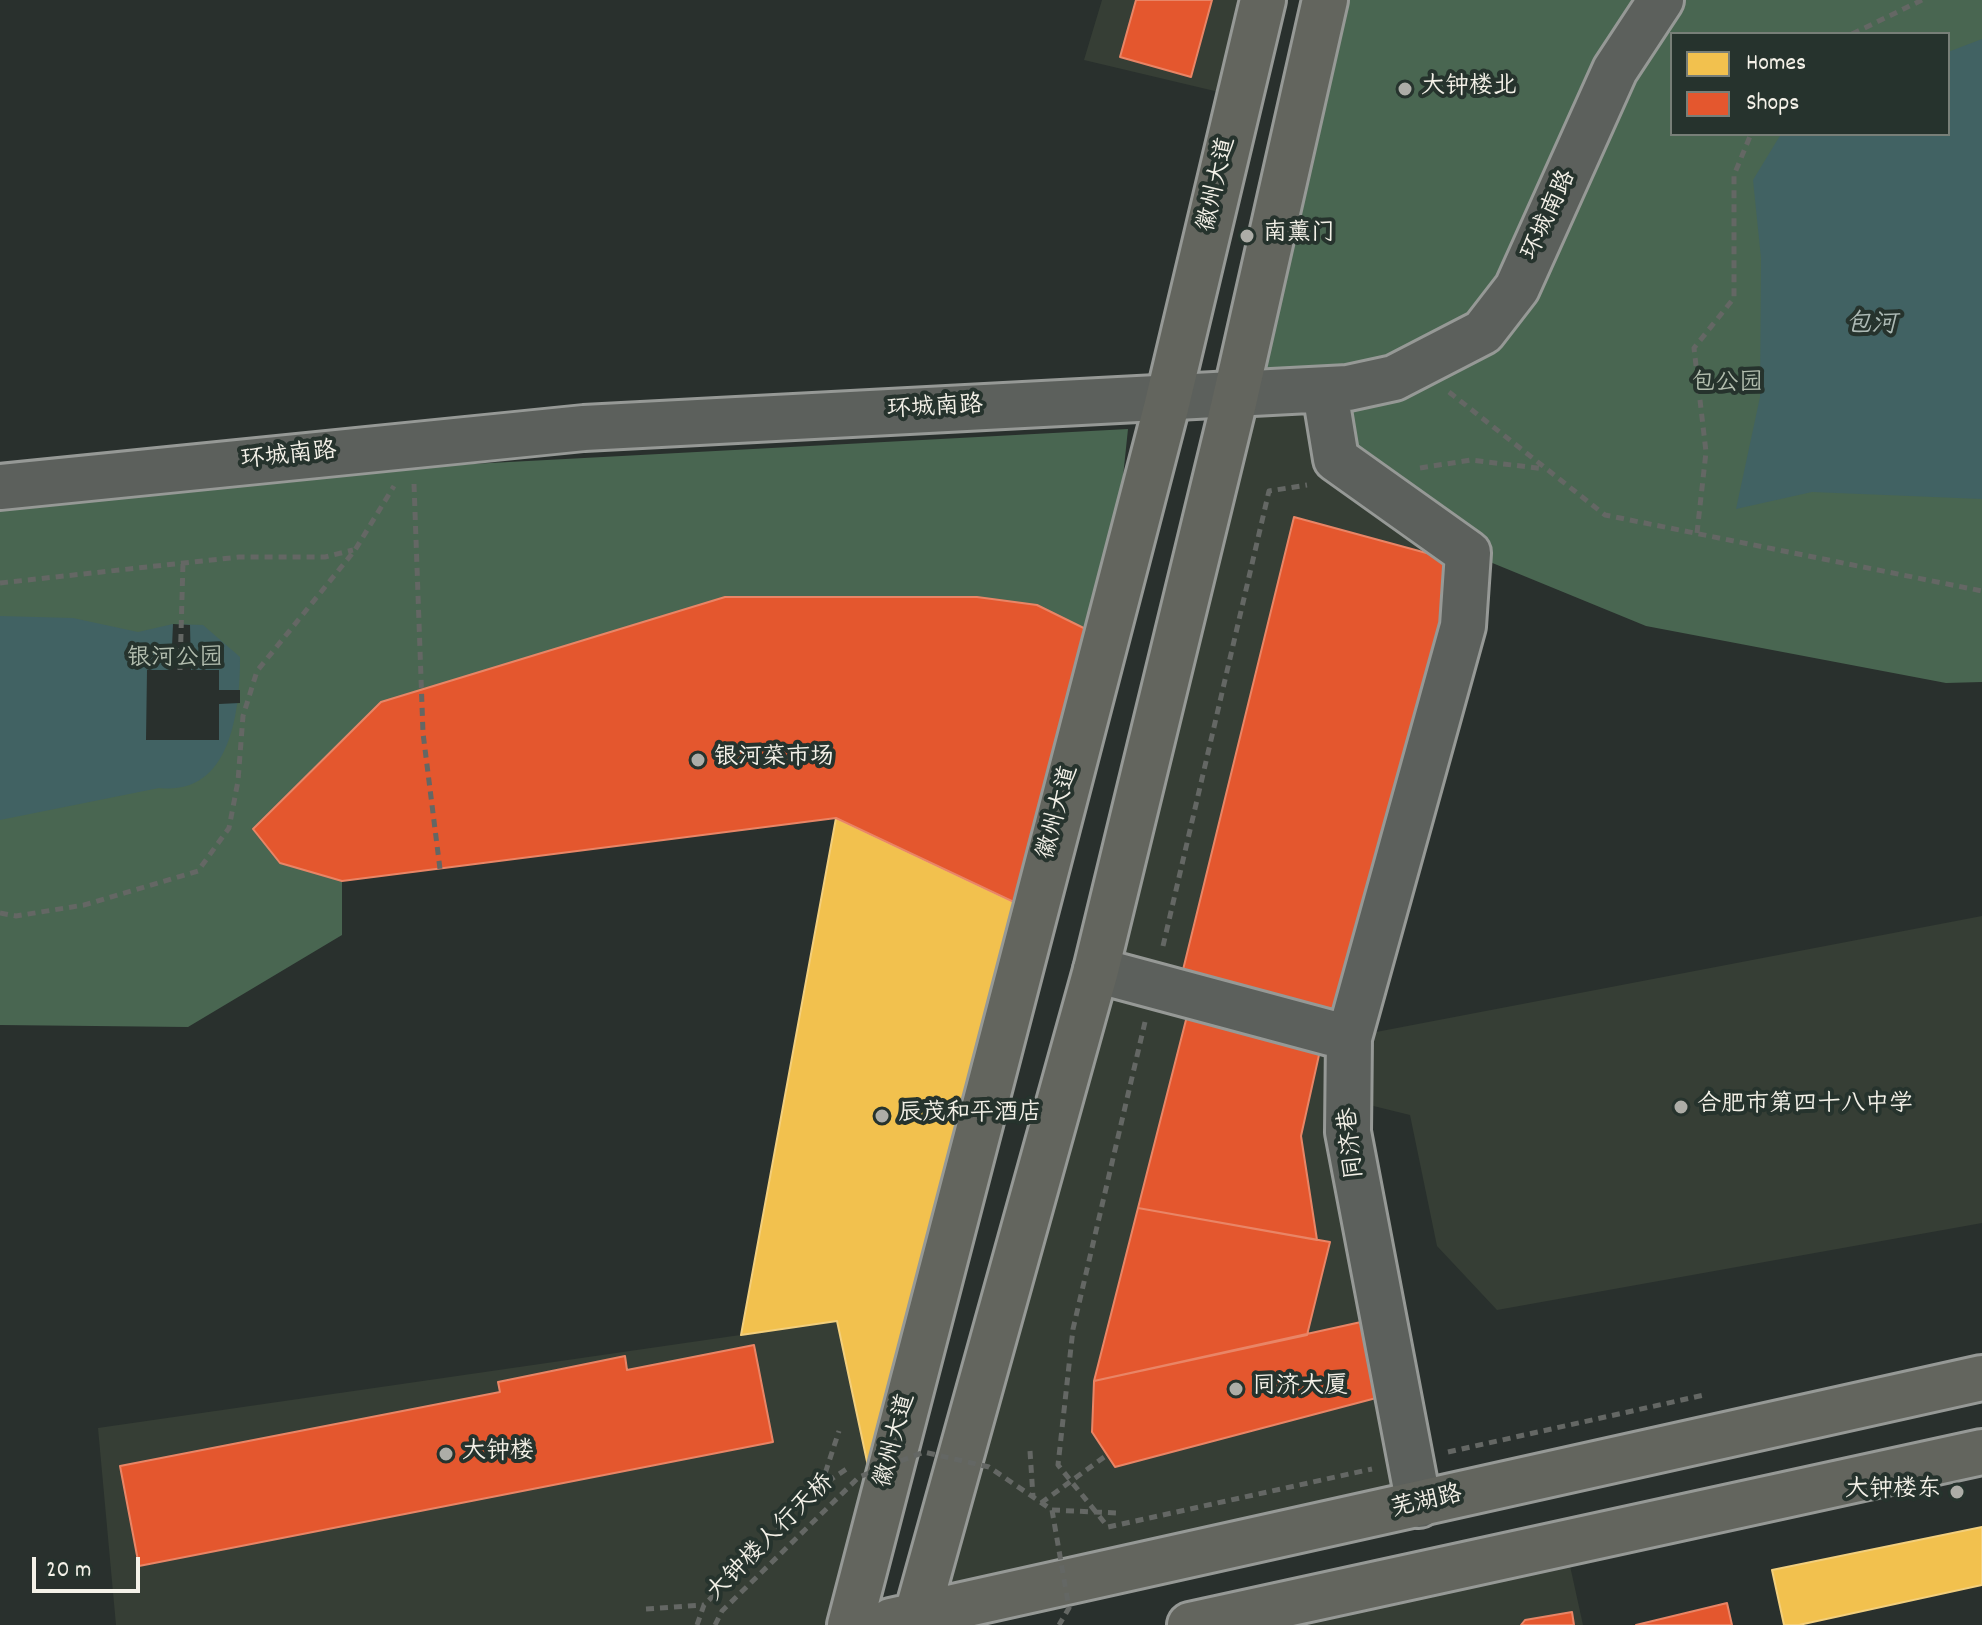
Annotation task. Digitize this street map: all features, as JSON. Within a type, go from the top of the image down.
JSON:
[{"type":"main road","name":"徽州大道","points":[[850,1625],[1168,398],[1263,0]]},
{"type":"main road","points":[[915,1620],[1096,970],[1236,394],[1325,0]]},
{"type":"main road","name":"芜湖路","points":[[870,1625],[915,1620],[1982,1378]]},
{"type":"main road","points":[[1190,1625],[1982,1452]]},
{"type":"street","name":"环城南路","points":[[0,487],[584,428],[1348,388],[1394,378],[1483,332],[1517,288],[1615,70],[1661,0]]},
{"type":"street","name":"同济巷","points":[[1326,398],[1336,459],[1468,553],[1463,626],[1349,1038],[1348,1132],[1419,1505]]},
{"type":"street","points":[[1096,970],[1349,1038]]},
{"type":"path","points":[[1856,32],[1922,0]]},
{"type":"path","points":[[1697,533],[1706,452],[1694,348],[1734,298],[1734,175],[1750,136]]},
{"type":"path","points":[[1417,366],[1605,515],[1982,591]]},
{"type":"path","points":[[414,470],[423,733],[440,869]]},
{"type":"path","points":[[0,913],[16,916],[84,905],[198,871],[229,828],[238,781],[243,716],[257,671],[355,550],[397,482]]},
{"type":"path","points":[[0,583],[239,557],[325,557],[355,550]]},
{"type":"path","points":[[180,670],[183,562]]},
{"type":"path","points":[[697,1625],[704,1605],[821,1486],[839,1431]]},
{"type":"path","points":[[1030,1451],[1033,1497]]},
{"type":"path","name":"大钟楼人行天桥","points":[[715,1625],[722,1611],[859,1477],[924,1452],[989,1467],[1052,1510]]},
{"type":"path","points":[[1041,1503],[1107,1455]]},
{"type":"path","points":[[1059,1625],[1069,1608],[1052,1510],[1118,1513]]},
{"type":"path","points":[[646,1609],[704,1605]]},
{"type":"shaded area","points":[[1102,0],[1263,0],[1240,97],[1084,60]]},
{"type":"shaded area","points":[[1326,398],[1468,553],[1350,1037],[1982,916],[1982,1223],[1497,1310],[1437,1246],[1410,1115],[1349,1100],[1419,1505],[917,1615],[1233,407]]},
{"type":"shaded area","points":[[837,1321],[878,1513],[850,1625],[116,1625],[98,1428]]},
{"type":"shaded area","points":[[1565,1543],[1583,1625],[1190,1625]]},
{"type":"green space","name":"包公园","points":[[1325,0],[1982,0],[1982,682],[1946,683],[1646,626],[1468,553],[1336,459],[1326,399],[1233,407]]},
{"type":"green space","name":"银河公园","points":[[1128,429],[1106,639],[381,702],[253,829],[280,863],[342,881],[342,935],[188,1027],[0,1025],[0,501],[434,466]]},
{"type":"water","name":"包河","points":[[1982,39],[1982,499],[1812,492],[1736,509],[1760,397],[1761,258],[1753,180],[1780,136],[1950,136],[1950,51]]},
{"type":"water","points":[[0,616],[73,618],[138,632],[173,624],[203,625],[240,657],[234,723],[217,764],[202,778],[183,787],[159,788],[0,820]]},
{"type":"pier","points":[[173,624],[190,625],[191,670],[219,670],[219,690],[240,690],[240,703],[219,704],[219,740],[146,740],[147,670],[171,670]]},
{"type":"building: Homes","name":"辰茂和平酒店","points":[[836,818],[1035,912],[878,1513],[837,1321],[741,1335]]},
{"type":"building: Homes","points":[[1982,1527],[1982,1585],[1799,1625],[1784,1625],[1772,1570]]},
{"type":"building: Shops","points":[[1136,0],[1212,0],[1191,77],[1120,57]]},
{"type":"building: Shops","points":[[1294,517],[1467,564],[1339,1020],[1181,978]]},
{"type":"building: Shops","name":"银河菜市场","points":[[725,597],[977,597],[1037,605],[1106,639],[1035,912],[836,818],[342,881],[280,863],[253,829],[381,702]]},
{"type":"building: Shops","points":[[1188,1012],[1321,1046],[1301,1136],[1317,1240],[1138,1208]]},
{"type":"building: Shops","points":[[1138,1208],[1330,1242],[1307,1335],[1094,1381]]},
{"type":"building: Shops","name":"同济大厦","points":[[1361,1322],[1380,1397],[1115,1467],[1092,1432],[1094,1381]]},
{"type":"building: Shops","name":"大钟楼","points":[[754,1345],[773,1442],[139,1566],[120,1466],[500,1392],[498,1382],[625,1356],[627,1370]]},
{"type":"building: Shops","points":[[1727,1603],[1732,1625],[1636,1625]]},
{"type":"building: Shops","points":[[1572,1612],[1574,1625],[1521,1625],[1525,1620]]},
{"type":"place","name":"大钟楼北","points":[[1405,89]]},
{"type":"place","name":"南薰门","points":[[1247,236]]},
{"type":"place","name":"银河菜市场","points":[[698,760]]},
{"type":"place","name":"合肥市第四十八中学","points":[[1681,1107]]},
{"type":"place","name":"辰茂和平酒店","points":[[882,1116]]},
{"type":"place","name":"同济大厦","points":[[1236,1389]]},
{"type":"place","name":"大钟楼","points":[[446,1454]]},
{"type":"place","name":"大钟楼东","points":[[1957,1492]]}]
